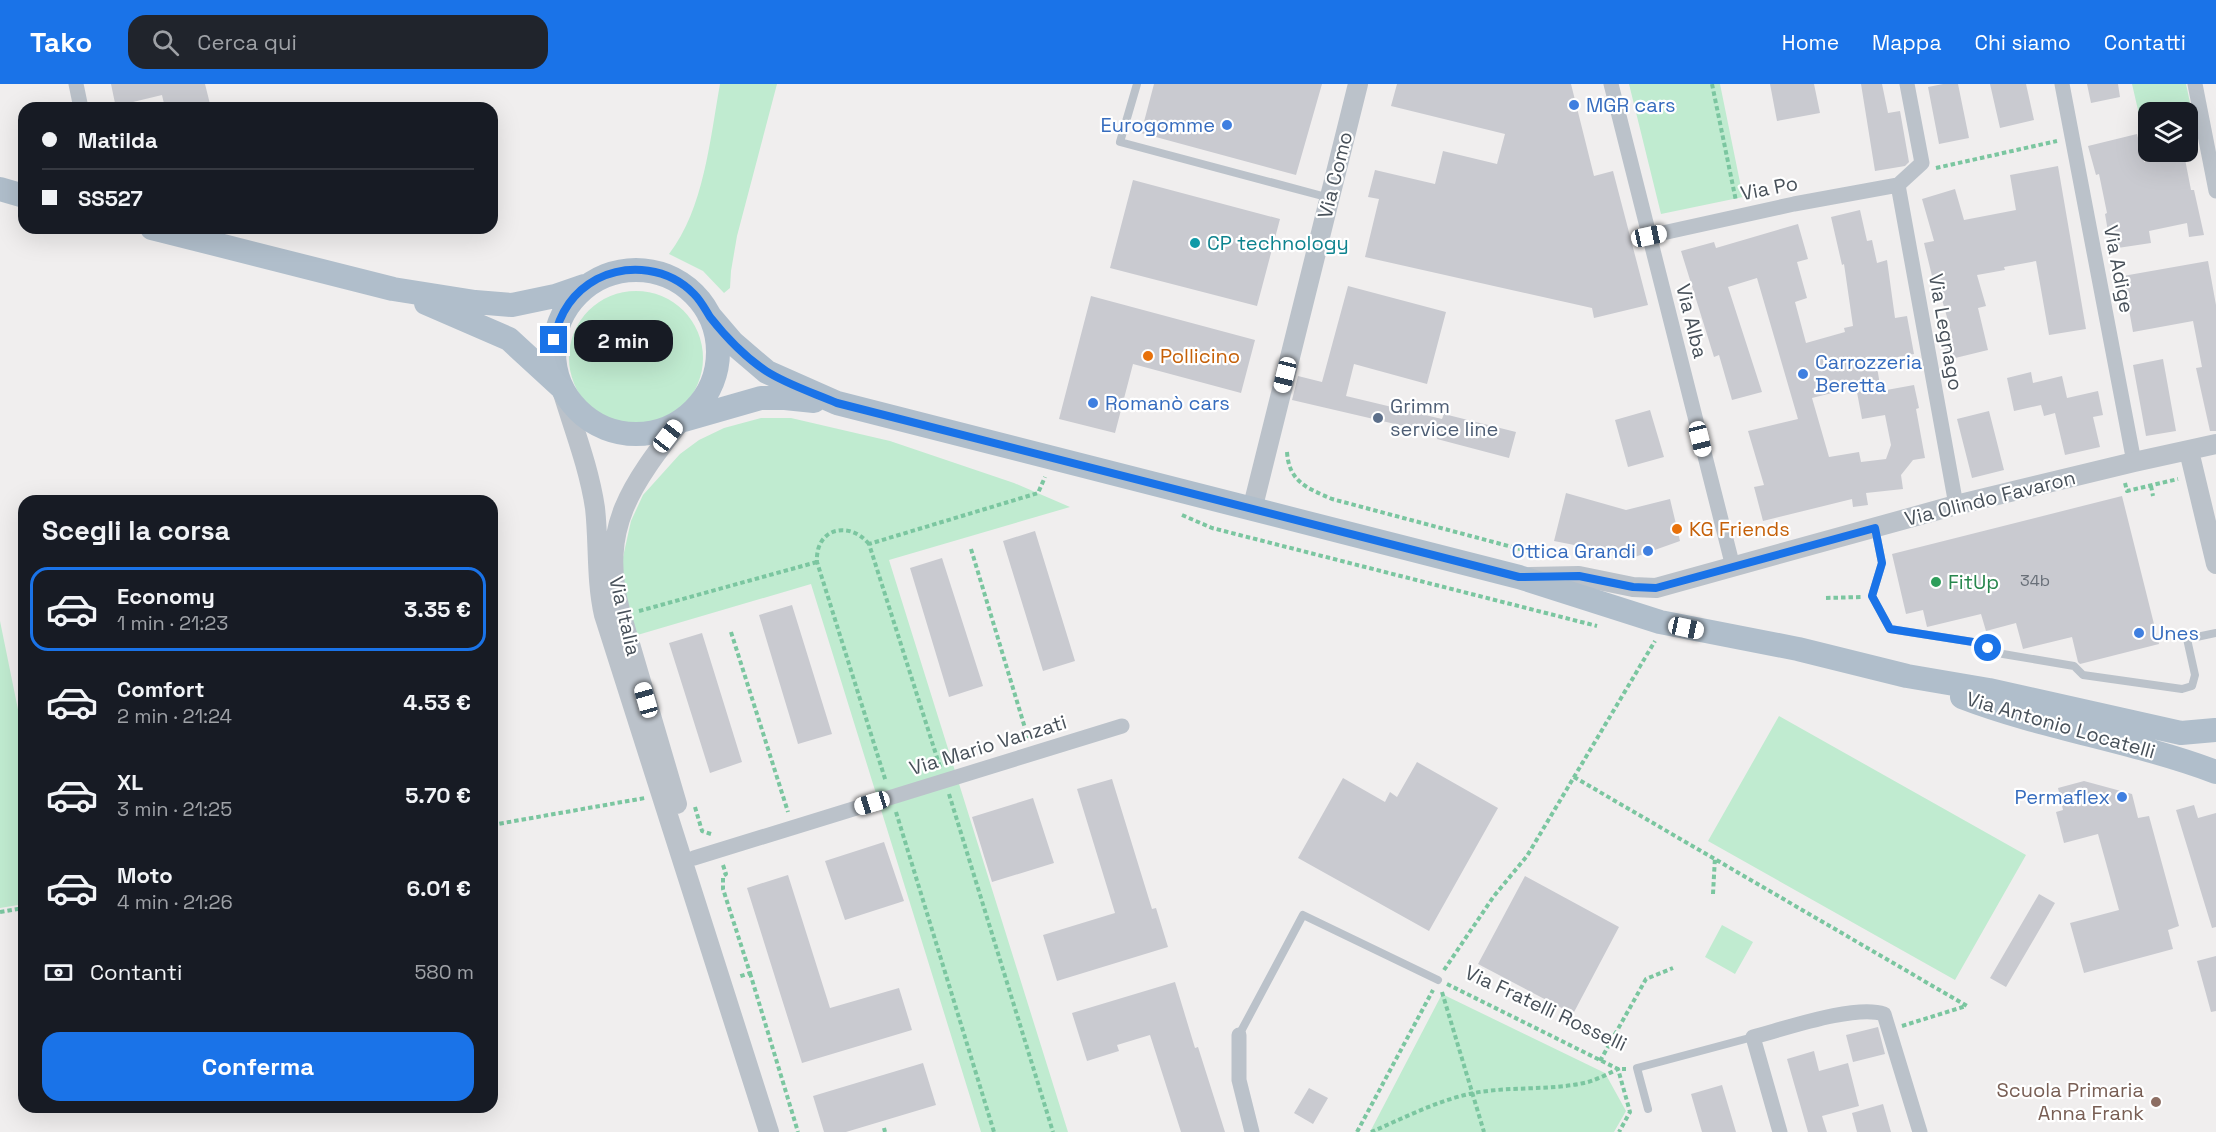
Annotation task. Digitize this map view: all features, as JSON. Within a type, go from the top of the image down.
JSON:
[{"type":"main road","points":[[0,189],[18,194]]},
{"type":"main road","points":[[176,234],[393,289],[475,302],[512,305],[555,296],[589,284]]},
{"type":"main road","points":[[393,289],[509,339],[561,387],[582,415],[596,424],[628,434],[646,434],[665,429],[681,421],[705,397],[716,370],[717,341],[709,315],[689,290],[672,278],[638,270],[621,271],[603,276],[577,294],[566,308],[555,333],[554,362],[561,387]]},
{"type":"main road","name":"Via Antonio Locatelli","points":[[709,315],[748,357],[767,372],[837,403]]},
{"type":"main road","name":"Via Antonio Locatelli","points":[[681,421],[760,398],[837,403],[1546,584],[1621,596],[1677,609],[1798,650],[1907,676],[1989,690],[2181,734],[2216,729]]},
{"type":"main road","name":"Via Antonio Locatelli","points":[[1546,584],[1601,605],[1653,634],[1798,650]]},
{"type":"main road","name":"Via Antonio Locatelli","points":[[1907,676],[1983,705],[2189,762],[2216,772]]},
{"type":"main road","points":[[2216,729],[2212,750],[2216,762]]},
{"type":"street","points":[[76,84],[80,102]]},
{"type":"street","name":"Via Como","points":[[1252,510],[1358,84]]},
{"type":"street","name":"Via Alba","points":[[1611,84],[1733,567]]},
{"type":"street","points":[[1898,185],[1922,163],[1907,84]]},
{"type":"street","name":"Via Adige","points":[[2062,84],[2134,462]]},
{"type":"street","points":[[2195,84],[2216,191]]},
{"type":"street","name":"Via Po","points":[[1649,236],[1738,215],[1898,185]]},
{"type":"street","name":"Via Legnago","points":[[1898,185],[1956,505]]},
{"type":"street","name":"Via Italia","points":[[561,387],[585,463],[593,499],[600,596],[604,615],[681,861],[708,934],[769,1132]]},
{"type":"street","name":"Via Italia","points":[[681,421],[656,452],[631,491],[616,524],[613,560],[615,594],[694,858],[742,975],[781,1132]]},
{"type":"street","name":"Via Olindo Favaron","points":[[1519,577],[1579,576],[1633,587],[1656,588],[1956,505],[2216,444]]},
{"type":"street","points":[[2189,451],[2216,564]]},
{"type":"street","name":"Via Mario Vanzati","points":[[694,858],[1122,726]]},
{"type":"street","name":"Via Italia","points":[[653,772],[666,795],[680,838],[688,853],[694,858]]},
{"type":"street","name":"Via Italia","points":[[694,858],[692,869],[706,916],[708,934]]},
{"type":"street","points":[[1780,1132],[1753,1037],[1841,1015],[1873,1010],[1884,1014],[1920,1132]]},
{"type":"street","points":[[1239,1035],[1239,1080],[1252,1132]]},
{"type":"lane","points":[[1137,84],[1120,142],[1330,198]]},
{"type":"lane","points":[[1875,528],[1882,563],[1872,596],[1890,629],[1973,642],[2003,654],[2074,666],[2083,675],[2182,689],[2192,686],[2195,675],[2187,639],[2216,633]]},
{"type":"lane","points":[[1239,1035],[1303,915],[1438,980]]},
{"type":"lane","name":"Via Fratelli Rosselli","points":[[1648,1109],[1637,1068],[1753,1037]]},
{"type":"path","points":[[1712,84],[1738,215]]},
{"type":"path","points":[[1914,172],[2073,138]]},
{"type":"path","points":[[1268,442],[1287,446],[1288,466],[1296,480],[1311,490],[1332,499],[1546,556]]},
{"type":"path","points":[[869,544],[1038,493],[1045,477],[1056,480]]},
{"type":"path","points":[[2151,486],[2153,496]]},
{"type":"path","points":[[1175,512],[1212,528],[1598,626]]},
{"type":"path","points":[[994,1132],[818,562],[817,551],[820,542],[828,534],[836,531],[854,531],[869,544],[945,780],[1053,1132]]},
{"type":"path","points":[[971,549],[1033,753]]},
{"type":"path","points":[[620,610],[639,611],[818,562]]},
{"type":"path","points":[[1826,598],[1872,596]]},
{"type":"path","points":[[639,611],[642,622]]},
{"type":"path","points":[[731,632],[793,827]]},
{"type":"path","points":[[1357,1132],[1438,980],[1494,896],[1527,856],[1574,777],[1653,634]]},
{"type":"path","points":[[1574,777],[1714,856],[1967,1006],[1890,1030]]},
{"type":"path","points":[[498,824],[660,794]]},
{"type":"path","points":[[695,806],[702,831],[714,834],[726,874],[722,880],[723,889],[742,975],[798,1132]]},
{"type":"path","points":[[1713,894],[1714,856]]},
{"type":"path","points":[[0,912],[18,909]]},
{"type":"path","points":[[1600,1060],[1646,979],[1673,968]]},
{"type":"path","points":[[1438,980],[1484,1132]]},
{"type":"path","name":"Via Fratelli Rosselli","points":[[1438,980],[1618,1069],[1637,1068]]},
{"type":"path","points":[[1371,1132],[1446,1101],[1472,1093],[1590,1082],[1618,1069],[1630,1112],[1618,1132]]},
{"type":"green space","points":[[720,84],[777,84],[737,236],[730,288],[724,293],[703,271],[669,254],[681,236],[698,195],[709,150]]},
{"type":"green space","points":[[1629,84],[1720,84],[1743,197],[1661,214]]},
{"type":"green space","points":[[2132,84],[2186,84],[2190,102],[2138,102],[2138,110]]},
{"type":"green space","points":[[636,291],[661,296],[683,311],[698,333],[703,358],[698,383],[683,405],[661,420],[636,425],[611,420],[589,405],[574,383],[569,358],[574,333],[589,311],[611,296]]},
{"type":"green space","points":[[761,418],[791,418],[890,441],[1014,483],[1070,507],[889,560],[1068,1132],[981,1132],[811,584],[634,636],[621,566],[631,521],[643,495],[680,454],[699,440],[724,428]]},
{"type":"green space","points":[[0,621],[18,710],[18,905],[0,908]]},
{"type":"green space","points":[[1779,716],[2026,855],[1955,980],[1708,841]]},
{"type":"green space","points":[[1722,925],[1753,942],[1735,974],[1705,957]]},
{"type":"green space","points":[[1442,994],[1605,1073],[1626,1111],[1614,1132],[1370,1132]]},
{"type":"building","points":[[111,84],[205,84],[210,102],[164,102],[162,95],[133,102],[115,102]]},
{"type":"building","name":"Eurogomme","points":[[1154,84],[1322,84],[1296,175],[1141,133]]},
{"type":"building","points":[[1397,84],[1571,84],[1594,176],[1613,171],[1648,305],[1594,318],[1592,308],[1365,257],[1379,199],[1368,197],[1375,170],[1435,184],[1443,151],[1497,164],[1505,134],[1391,106]]},
{"type":"building","points":[[1770,84],[1814,84],[1820,113],[1777,121]]},
{"type":"building","points":[[1861,84],[1882,84],[1888,113],[1900,111],[1909,162],[1905,166],[1875,171]]},
{"type":"building","points":[[1958,84],[1969,138],[1939,144],[1928,87]]},
{"type":"building","points":[[1990,84],[2026,84],[2034,120],[2000,128]]},
{"type":"building","points":[[2087,84],[2118,84],[2120,97],[2091,103]]},
{"type":"building","points":[[2137,134],[2138,162],[2186,162],[2204,235],[2189,237],[2187,223],[2149,231],[2151,243],[2111,249],[2099,174],[2096,175],[2088,146]]},
{"type":"building","points":[[2058,166],[2086,329],[2049,335],[2036,261],[2004,267],[2005,270],[1977,275],[1986,306],[1978,308],[1988,350],[1947,360],[1942,338],[1952,335],[1935,275],[1932,276],[1924,243],[1934,241],[1922,199],[1955,189],[1964,220],[2016,210],[2010,175]]},
{"type":"building","name":"CP technology","points":[[1133,180],[1280,219],[1257,306],[1110,268]]},
{"type":"building","points":[[1860,210],[1867,241],[1872,240],[1877,263],[1887,260],[1895,318],[1907,316],[1914,354],[1876,361],[1881,391],[1914,385],[1925,458],[1913,460],[1901,475],[1903,489],[1866,493],[1868,505],[1853,507],[1852,499],[1763,521],[1754,487],[1764,485],[1748,431],[1798,419],[1757,278],[1728,287],[1762,392],[1732,400],[1719,355],[1714,357],[1681,251],[1714,242],[1716,248],[1798,224],[1808,259],[1797,262],[1807,298],[1795,302],[1806,343],[1845,332],[1844,328],[1853,326],[1844,264],[1842,265],[1831,217]],"holes":[[[1856,387],[1862,419],[1885,415],[1891,445],[1886,459],[1861,462],[1859,452],[1829,457],[1812,398]]]},
{"type":"building","points":[[2208,261],[2216,305],[2216,431],[2210,431],[2196,368],[2202,367],[2193,321],[2133,332],[2123,276]]},
{"type":"building","points":[[1348,286],[1446,312],[1427,384],[1354,364],[1346,396],[1442,419],[1444,414],[1516,432],[1509,458],[1437,439],[1438,434],[1292,400],[1298,376],[1322,382]]},
{"type":"building","points":[[1091,296],[1255,340],[1241,393],[1133,364],[1115,433],[1059,419]]},
{"type":"building","points":[[2163,359],[2176,431],[2146,436],[2133,365]]},
{"type":"building","points":[[2031,372],[2033,383],[2062,376],[2067,398],[2098,391],[2103,415],[2093,417],[2100,447],[2065,455],[2055,413],[2044,416],[2041,405],[2014,411],[2007,378]]},
{"type":"building","points":[[1650,410],[1664,457],[1628,467],[1615,420]]},
{"type":"building","points":[[1989,411],[2004,470],[1972,478],[1957,419]]},
{"type":"building","points":[[1566,493],[1626,510],[1670,499],[1680,541],[1635,557],[1554,541]]},
{"type":"building","points":[[2122,496],[2159,644],[2080,664],[2072,637],[2023,649],[2016,623],[1986,631],[1981,614],[1927,627],[1923,610],[1906,614],[1892,554]]},
{"type":"building","points":[[1035,531],[1075,661],[1043,671],[1003,541]]},
{"type":"building","points":[[942,558],[983,686],[949,697],[910,568]]},
{"type":"building","points":[[792,605],[832,734],[798,744],[759,615]]},
{"type":"building","points":[[702,633],[742,762],[710,773],[669,643]]},
{"type":"building","points":[[1417,762],[1498,808],[1429,931],[1298,858],[1343,778],[1385,802],[1390,792],[1397,797]]},
{"type":"building","points":[[1112,779],[1152,909],[1156,908],[1168,947],[1057,981],[1043,935],[1115,913],[1077,789]]},
{"type":"building","points":[[2084,781],[2132,794],[2138,818],[2149,816],[2179,926],[2168,930],[2173,949],[2084,973],[2070,923],[2119,910],[2098,834],[2064,843],[2056,812],[2063,810],[2058,788]]},
{"type":"building","points":[[1033,798],[1054,863],[992,882],[972,817]]},
{"type":"building","points":[[2194,805],[2198,818],[2216,813],[2216,927],[2212,928],[2176,810]]},
{"type":"building","points":[[884,842],[904,901],[845,920],[825,861]]},
{"type":"building","points":[[788,875],[830,1008],[899,988],[912,1030],[802,1063],[747,888]]},
{"type":"building","points":[[1525,876],[1619,927],[1573,1014],[1478,964]]},
{"type":"building","points":[[2039,894],[2055,903],[2006,987],[1990,978]]},
{"type":"building","points":[[2216,956],[2216,1011],[2211,1012],[2197,961]]},
{"type":"building","points":[[1175,982],[1195,1048],[1198,1047],[1225,1132],[1181,1132],[1150,1035],[1117,1045],[1119,1051],[1087,1061],[1072,1013]]},
{"type":"building","points":[[1878,1027],[1885,1054],[1853,1062],[1846,1035]]},
{"type":"building","points":[[1814,1051],[1819,1071],[1848,1063],[1859,1106],[1822,1116],[1827,1132],[1808,1132],[1787,1059]]},
{"type":"building","points":[[923,1063],[936,1105],[846,1132],[824,1132],[813,1096]]},
{"type":"building","points":[[1722,1085],[1736,1132],[1702,1132],[1691,1094]]},
{"type":"building","points":[[1309,1088],[1328,1098],[1313,1124],[1294,1113]]},
{"type":"building","points":[[1883,1104],[1891,1132],[1857,1132],[1852,1113]]},
{"type":"place","name":"MGR cars","points":[[1574,105]]},
{"type":"place","name":"Eurogomme","points":[[1227,125]]},
{"type":"place","name":"CP technology","points":[[1195,243]]},
{"type":"place","name":"Pollicino","points":[[1148,356]]},
{"type":"place","name":"Carrozzeria Beretta","points":[[1803,374]]},
{"type":"place","name":"Romanò cars","points":[[1093,403]]},
{"type":"place","name":"Grimm service line","points":[[1378,418]]},
{"type":"place","name":"KG Friends","points":[[1677,529]]},
{"type":"place","name":"Ottica Grandi","points":[[1648,551]]},
{"type":"place","name":"FitUp","points":[[1936,582]]},
{"type":"place","name":"Unes","points":[[2139,633]]},
{"type":"place","name":"Permaflex","points":[[2122,797]]},
{"type":"place","name":"Scuola Primaria Anna Frank","points":[[2156,1102]]},
{"type":"route","points":[[554,340],[558,323],[566,308],[589,284],[603,276],[620,271],[655,272],[672,278],[689,290],[700,300],[709,315],[734,343],[767,372],[837,403],[1519,577],[1579,576],[1633,587],[1656,588],[1875,528],[1882,563],[1872,596],[1890,629],[1973,642],[1988,648]]}]
